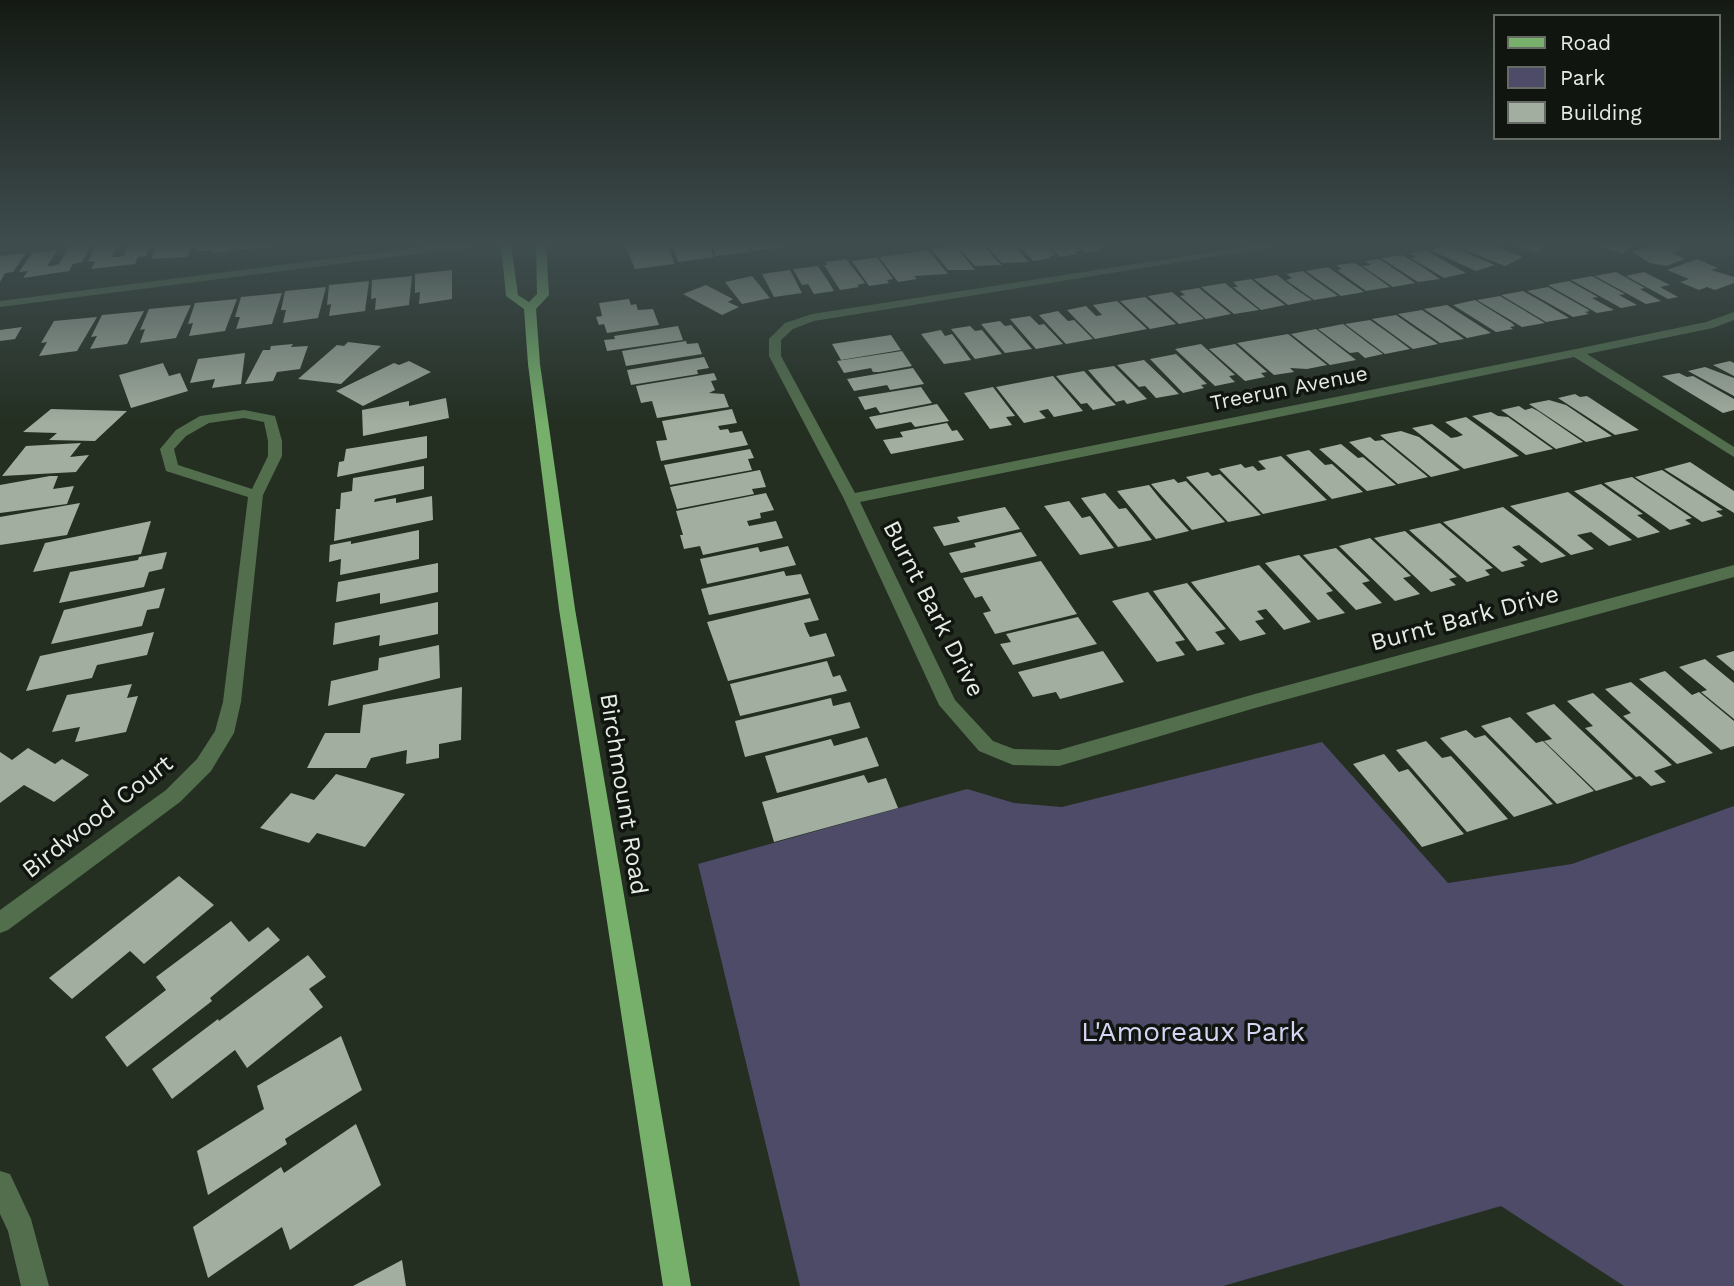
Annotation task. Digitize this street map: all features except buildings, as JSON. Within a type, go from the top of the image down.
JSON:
[{"type":"main road","points":[[524,304],[530,308]]},
{"type":"main road","name":"Birchmount Road","points":[[534,304],[530,308],[534,364],[567,609],[677,1286]]},
{"type":"street","name":"Burnt Bark Drive","points":[[902,304],[812,318],[789,326],[775,339],[775,356],[851,499],[948,705],[986,746],[1013,757],[1059,758],[1255,701],[1734,571]]},
{"type":"street","name":"Treerun Avenue","points":[[851,499],[1576,353],[1709,325],[1734,316]]},
{"type":"street","points":[[1576,353],[1734,453]]},
{"type":"street","name":"Birdwood Court","points":[[0,923],[173,796],[204,765],[224,733],[232,702],[256,495],[275,456],[270,419],[244,414],[205,419],[181,433],[167,449],[171,468],[256,495]]},
{"type":"street","points":[[0,1184],[21,1229],[35,1286]]},
{"type":"green space","name":"L'Amoreaux Park","points":[[1322,742],[1448,883],[1572,864],[1734,806],[1734,1286],[1624,1286],[1501,1206],[1223,1286],[800,1286],[698,864],[967,789],[1014,803],[1062,807]]}]
